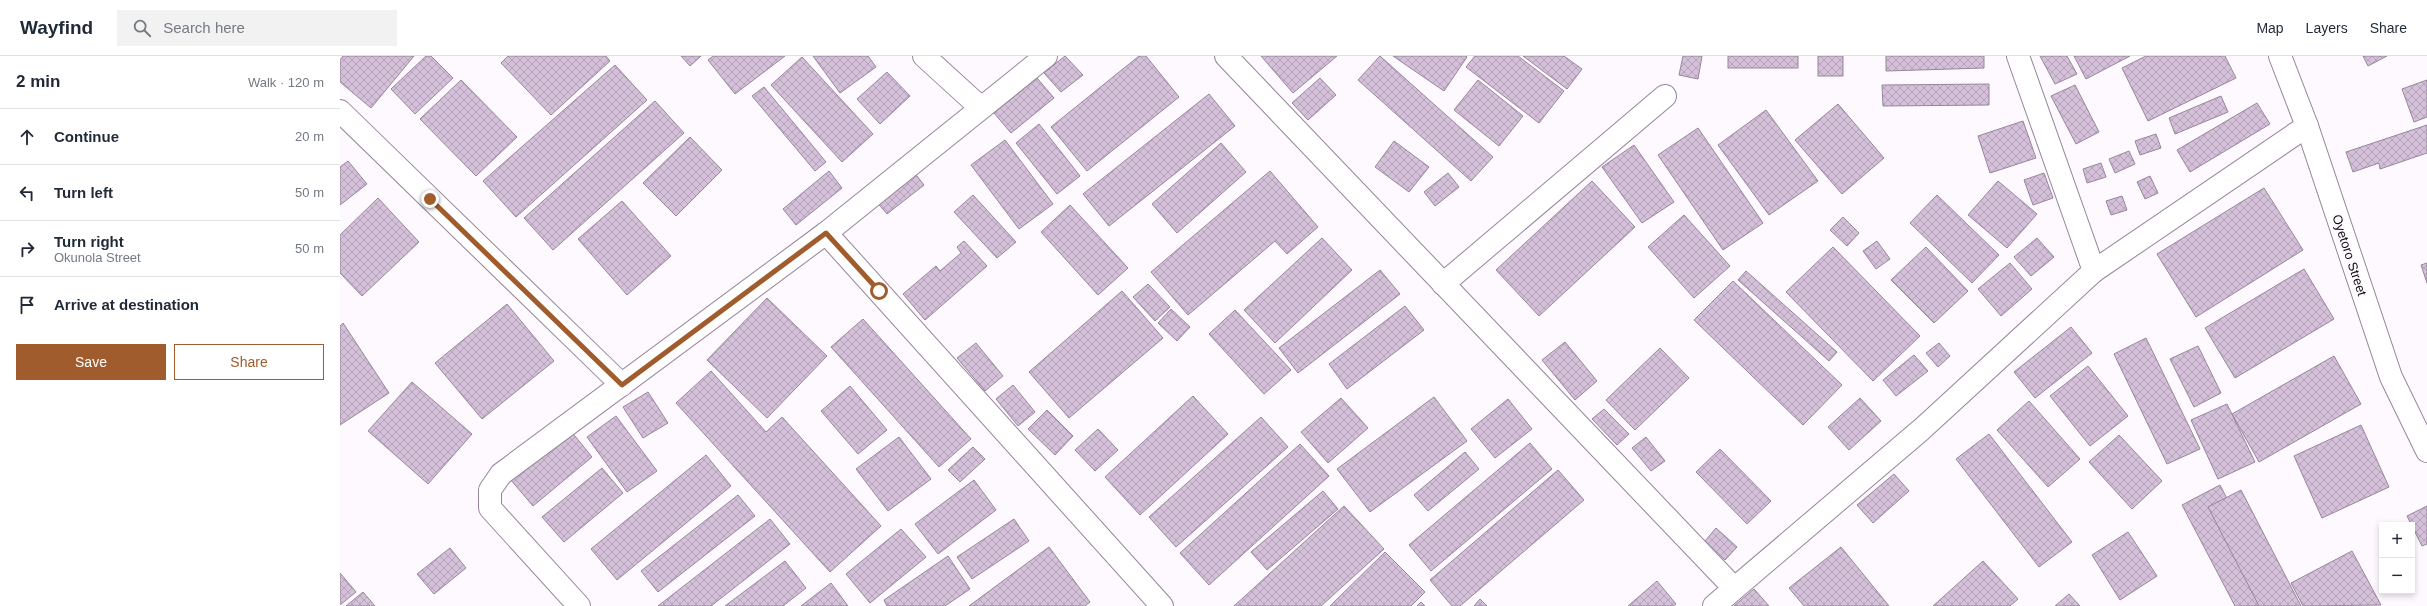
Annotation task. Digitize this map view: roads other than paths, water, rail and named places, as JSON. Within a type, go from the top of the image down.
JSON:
[{"type":"street","points":[[924,56],[980,107]]},
{"type":"street","points":[[579,606],[490,508],[490,490],[501,474],[826,233],[980,107],[1046,56]]},
{"type":"street","points":[[1226,56],[1734,588]]},
{"type":"street","points":[[2018,56],[2094,271]]},
{"type":"street","name":"Oyetoro Street","points":[[2280,56],[2307,126],[2390,377],[2427,451]]},
{"type":"street","points":[[1444,284],[1665,96]]},
{"type":"street","points":[[340,111],[622,385]]},
{"type":"street","points":[[1714,606],[1922,429],[2094,271],[2307,126]]},
{"type":"street","points":[[826,233],[1162,606]]}]
